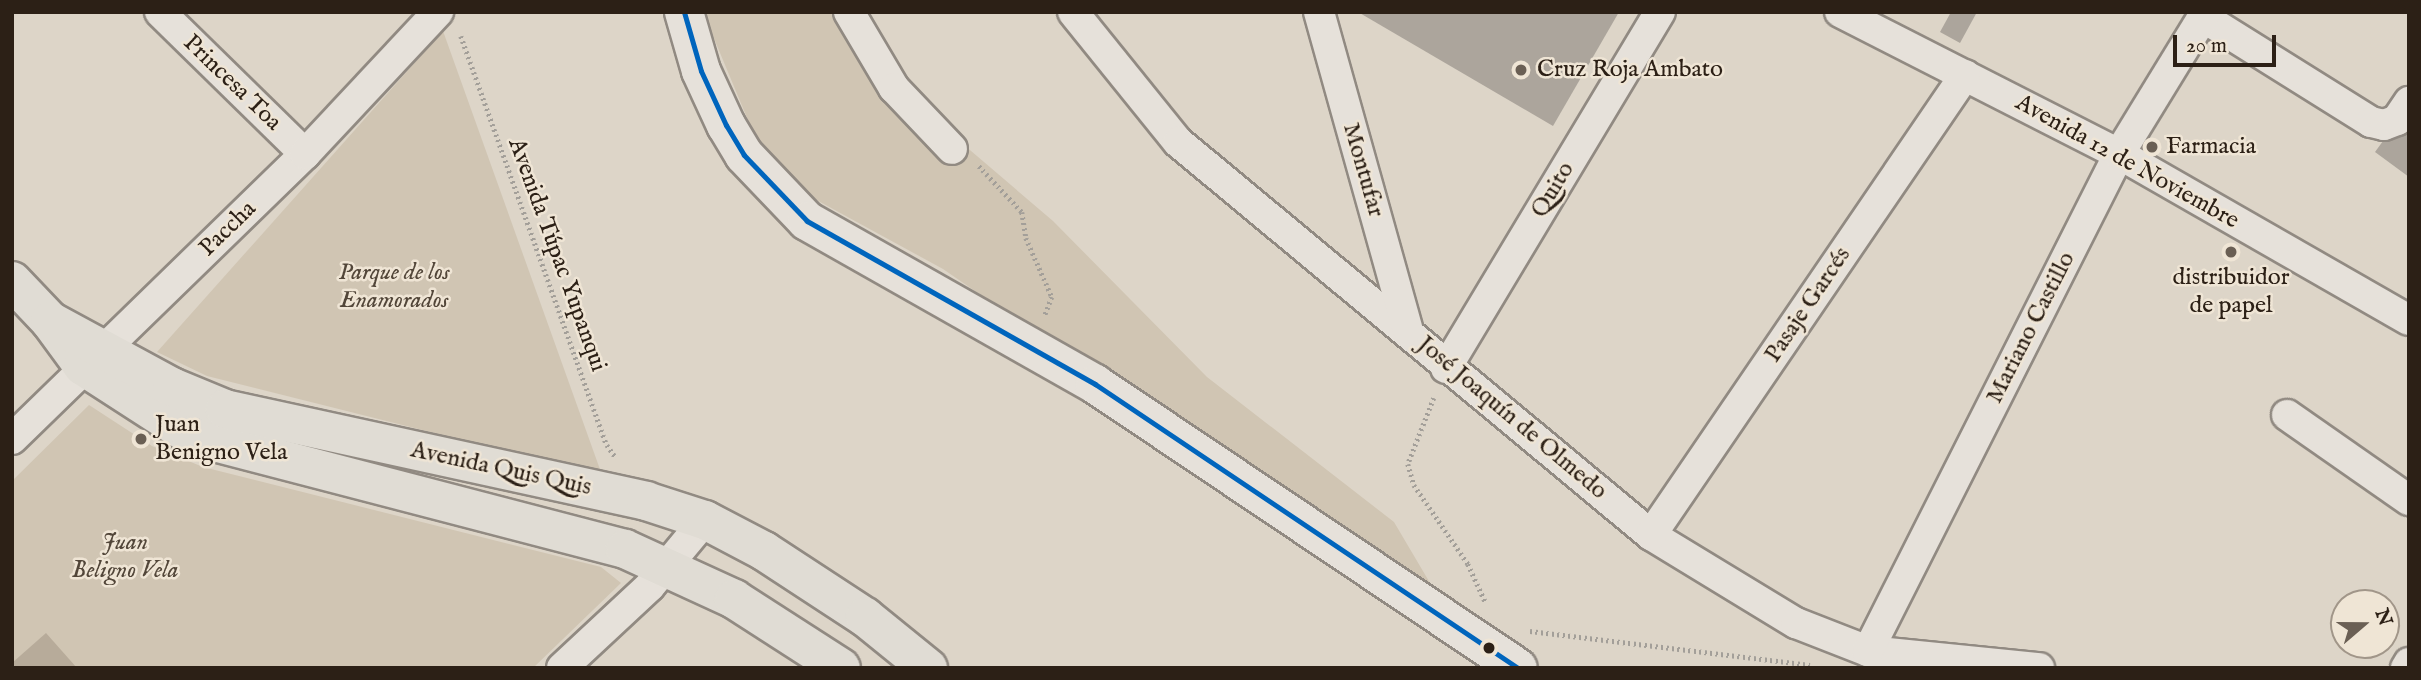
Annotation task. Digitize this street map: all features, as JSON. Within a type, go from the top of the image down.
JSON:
[{"type":"main road","name":"Avenida Quis Quis","points":[[12,281],[50,321],[191,436],[625,549],[668,566],[734,599],[841,668]]},
{"type":"main road","name":"Avenida Quis Quis","points":[[93,358],[225,409],[646,501],[705,520],[764,551],[865,617],[928,668]]},
{"type":"street","name":"Princesa Toa","points":[[160,12],[304,154]]},
{"type":"street","points":[[684,12],[701,71],[726,125],[744,155],[807,220],[1031,350],[1095,384],[1504,657]]},
{"type":"street","points":[[849,12],[894,88],[952,149]]},
{"type":"street","name":"Montufar","points":[[1319,12],[1407,328]]},
{"type":"street","name":"Quito","points":[[1447,368],[1660,12]]},
{"type":"street","name":"Avenida 12 de Noviembre","points":[[1840,12],[2119,154],[2409,320]]},
{"type":"street","name":"José Joaquín de Olmedo","points":[[1075,14],[1178,142],[1407,328],[1447,368],[1651,535],[1796,623],[1868,651],[2039,668]]},
{"type":"street","points":[[2205,15],[2371,122],[2384,125],[2397,120],[2409,102]]},
{"type":"street","name":"Mariano Castillo","points":[[1868,651],[2119,154],[2205,15]]},
{"type":"street","name":"Paccha","points":[[12,439],[304,154],[447,19]]},
{"type":"street","name":"Pasaje Garcés","points":[[1651,535],[1965,75]]},
{"type":"street","points":[[2287,415],[2409,500]]},
{"type":"street","points":[[562,668],[668,566],[705,520]]},
{"type":"street","points":[[2406,668],[2409,663]]},
{"type":"path","name":"Avenida Túpac Yupanqui","points":[[447,19],[607,445],[646,501]]},
{"type":"path","points":[[952,149],[1001,186],[1022,212],[1026,238],[1052,297],[1031,350]]},
{"type":"path","points":[[1447,368],[1408,464],[1414,485],[1468,564],[1485,601],[1504,657]]},
{"type":"path","points":[[1504,657],[1523,631],[1542,630],[1822,665]]},
{"type":"green space","points":[[703,12],[861,12],[923,110],[1053,221],[1207,377],[1394,522],[1430,583],[1347,547],[943,269],[811,197],[755,137]]},
{"type":"green space","name":"Parque de los Enamorados","points":[[443,31],[602,475],[207,376],[157,352]]},
{"type":"green space","name":"Juan Beligno Vela","points":[[89,405],[152,446],[203,467],[601,567],[621,583],[533,668],[12,668],[12,481]]},
{"type":"shaded area","points":[[46,633],[77,668],[12,668],[12,663]]},
{"type":"building","name":"Cruz Roja Ambato","points":[[1358,12],[1619,12],[1553,126]]},
{"type":"building","points":[[1951,12],[1977,12],[1960,43],[1940,32]]},
{"type":"building","points":[[2402,115],[2409,120],[2409,177],[2375,152]]},
{"type":"transit line","name":"20","points":[[684,12],[701,71],[726,125],[744,155],[807,221],[1095,384],[1518,668]]},
{"type":"place","name":"Cruz Roja Ambato","points":[[1521,70]]},
{"type":"place","name":"Farmacia","points":[[2152,147]]},
{"type":"place","name":"distribuidor de papel","points":[[2231,252]]},
{"type":"place","name":"Juan Benigno Vela","points":[[141,439]]}]
